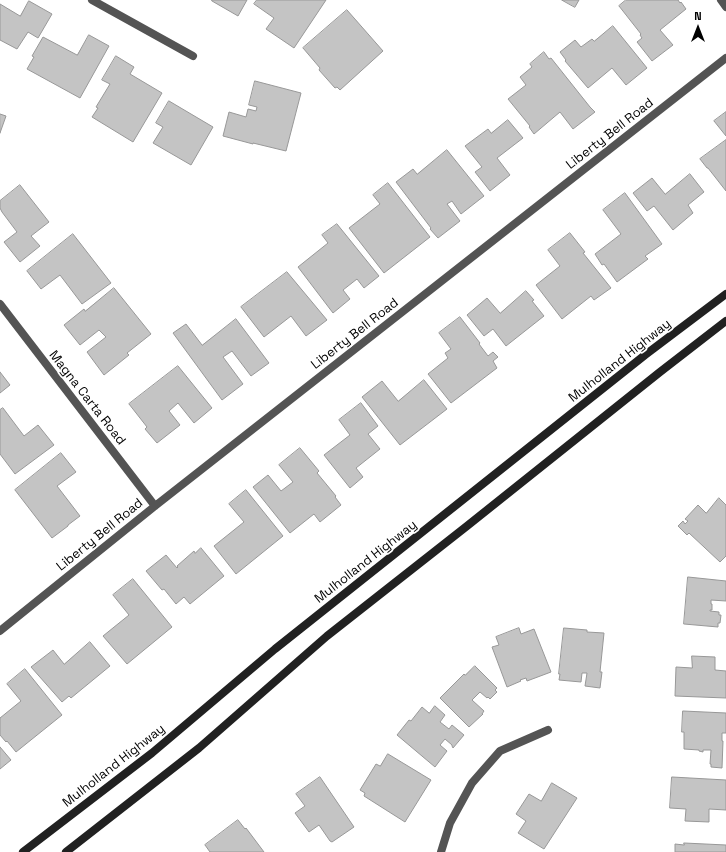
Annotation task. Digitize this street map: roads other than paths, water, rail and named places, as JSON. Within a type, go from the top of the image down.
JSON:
[{"type":"main road","name":"Mulholland Highway","points":[[23,852],[152,753],[275,649],[645,356],[726,294]]},
{"type":"main road","points":[[66,852],[199,748],[327,636],[654,376],[726,321]]},
{"type":"street","points":[[92,0],[193,56]]},
{"type":"street","points":[[721,0],[726,7]]},
{"type":"street","name":"Liberty Bell Road","points":[[0,632],[155,506],[726,58]]},
{"type":"street","name":"Magna Carta Road","points":[[0,304],[155,506]]},
{"type":"street","points":[[441,852],[450,823],[472,783],[500,751],[548,730]]}]
